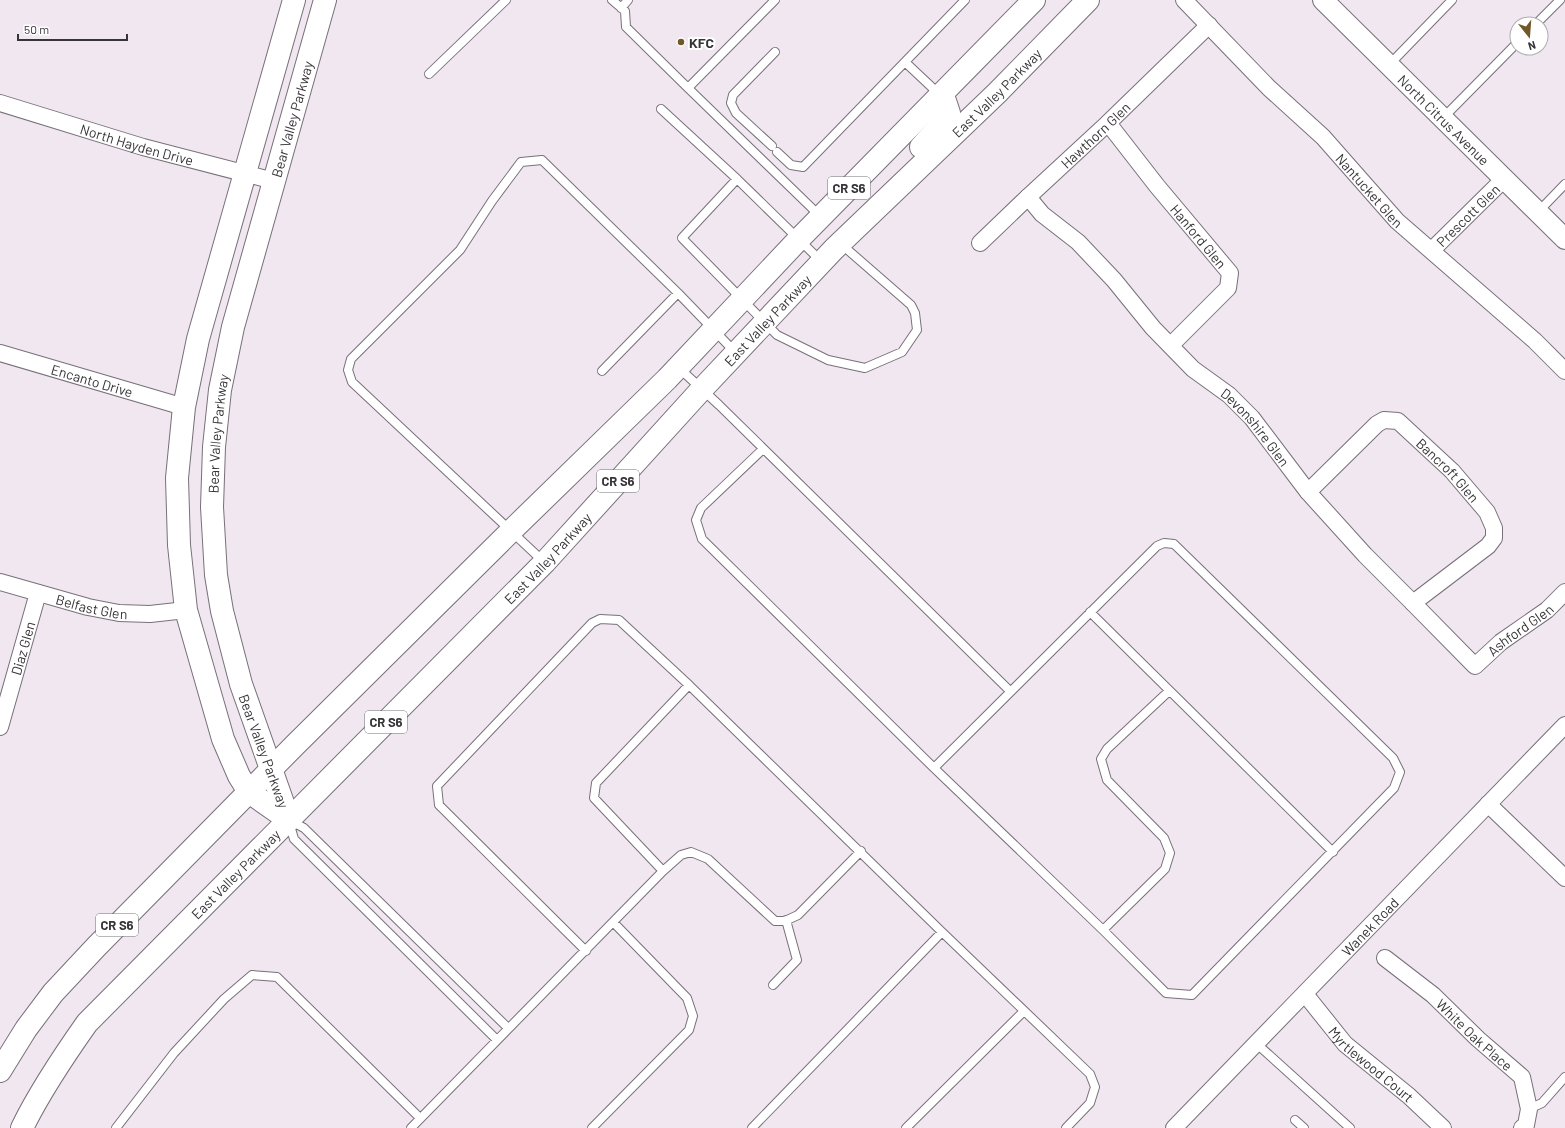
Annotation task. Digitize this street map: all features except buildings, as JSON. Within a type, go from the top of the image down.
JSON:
[{"type":"main road","name":"Bear Valley Parkway","points":[[289,820],[249,792],[239,776],[223,739],[186,610],[179,545],[177,478],[184,407],[198,339],[294,0]]},
{"type":"main road","name":"Bear Valley Parkway","points":[[289,820],[241,684],[222,611],[216,575],[212,507],[216,427],[226,359],[325,0]]},
{"type":"main road","name":"CR S6","points":[[0,1071],[26,1029],[53,993],[96,947],[272,769],[678,367],[743,300],[799,239],[1034,0]]},
{"type":"main road","name":"East Valley Parkway","points":[[22,1128],[35,1101],[87,1023],[545,562],[736,352],[822,262],[902,183],[997,93],[1088,0]]},
{"type":"main road","points":[[902,183],[909,160],[945,120],[949,113],[945,101],[940,95]]},
{"type":"street","name":"Nantucket Glen","points":[[1184,0],[1269,88],[1323,137],[1397,222],[1432,250],[1535,341],[1565,371]]},
{"type":"street","name":"North Citrus Avenue","points":[[1323,0],[1565,239]]},
{"type":"street","name":"Hawthorn Glen","points":[[980,243],[1108,123],[1209,25]]},
{"type":"street","name":"North Hayden Drive","points":[[0,103],[143,147],[274,181]]},
{"type":"street","name":"Hanford Glen","points":[[1108,123],[1157,186],[1230,272],[1228,288],[1171,345]]},
{"type":"street","name":"Prescott Glen","points":[[1432,250],[1504,179]]},
{"type":"street","name":"Devonshire Glen","points":[[1028,197],[1042,214],[1078,242],[1114,280],[1153,328],[1193,369],[1229,395],[1252,418],[1308,492],[1365,555],[1475,666]]},
{"type":"street","name":"Encanto Drive","points":[[0,352],[184,407]]},
{"type":"street","name":"Bancroft Glen","points":[[1308,492],[1376,424],[1384,420],[1398,421],[1452,472],[1487,512],[1494,528],[1494,538],[1488,546],[1413,602]]},
{"type":"street","name":"Belfast Glen","points":[[0,582],[88,607],[118,613],[150,614],[186,610]]},
{"type":"street","name":"Ashford Glen","points":[[1475,666],[1501,642],[1547,610],[1565,592]]},
{"type":"street","name":"Diaz Glen","points":[[1,719],[38,593]]},
{"type":"street","name":"Wanek Road","points":[[1174,1128],[1565,725]]},
{"type":"street","points":[[1488,804],[1565,878]]},
{"type":"street","name":"White Oak Place","points":[[1385,958],[1433,995],[1478,1039],[1522,1077],[1529,1109],[1526,1127]]},
{"type":"street","name":"Myrtlewood Court","points":[[1305,994],[1345,1044],[1409,1096],[1443,1128]]},
{"type":"lane","points":[[429,74],[506,0]]},
{"type":"lane","points":[[612,0],[625,11],[626,27],[821,217]]},
{"type":"lane","points":[[621,8],[628,0]]},
{"type":"lane","points":[[688,88],[775,0]]},
{"type":"lane","points":[[775,52],[732,95],[731,103],[736,113],[792,165],[803,167],[965,0]]},
{"type":"lane","points":[[1389,65],[1452,0]]},
{"type":"lane","points":[[1544,16],[1560,0]]},
{"type":"lane","points":[[1443,118],[1509,51]]},
{"type":"lane","points":[[905,62],[940,95]]},
{"type":"lane","points":[[661,109],[737,179],[822,262]]},
{"type":"lane","points":[[545,562],[352,382],[348,370],[351,359],[460,250],[492,201],[521,162],[542,160],[678,292],[736,352]]},
{"type":"lane","points":[[737,179],[682,238],[777,335],[828,360],[865,368],[902,352],[917,330],[915,314],[911,305],[840,244]]},
{"type":"lane","points":[[1538,212],[1565,184]]},
{"type":"lane","points":[[602,371],[678,292]]},
{"type":"lane","points":[[678,367],[764,449],[1010,691]]},
{"type":"lane","points":[[764,449],[701,508],[696,520],[702,539],[934,768],[1166,992],[1192,995],[1394,788],[1400,772],[1393,758],[1174,544],[1164,542],[1157,546],[934,768]]},
{"type":"lane","points":[[1090,612],[1333,852]]},
{"type":"lane","points":[[586,951],[439,805],[437,786],[592,623],[600,619],[619,620],[689,685],[1090,1074],[1094,1087],[1090,1103],[1066,1128]]},
{"type":"lane","points":[[663,870],[594,798],[596,782],[689,685]]},
{"type":"lane","points":[[1103,930],[1165,869],[1170,853],[1164,838],[1107,780],[1101,759],[1107,749],[1169,691]]},
{"type":"lane","points":[[289,820],[304,828],[508,1028]]},
{"type":"lane","points":[[289,820],[294,838],[497,1040]]},
{"type":"lane","points":[[411,1128],[508,1028],[586,951],[663,870],[681,854],[691,852],[708,859],[775,921],[786,920],[798,915],[861,851]]},
{"type":"lane","points":[[360,903],[370,893]]},
{"type":"lane","points":[[774,984],[797,960],[786,920]]},
{"type":"lane","points":[[596,1126],[689,1030],[693,1016],[687,998],[613,922]]},
{"type":"lane","points":[[758,1126],[942,932]]},
{"type":"lane","points":[[419,962],[430,951]]},
{"type":"lane","points":[[116,1128],[174,1053],[224,999],[252,975],[277,977],[420,1118]]},
{"type":"lane","points":[[906,1128],[1024,1011]]},
{"type":"lane","points":[[1257,1044],[1350,1128]]},
{"type":"lane","points":[[1529,1109],[1542,1103],[1565,1077]]},
{"type":"lane","points":[[1296,1120],[1304,1128]]},
{"type":"place","name":"KFC","points":[[681,42]]}]
